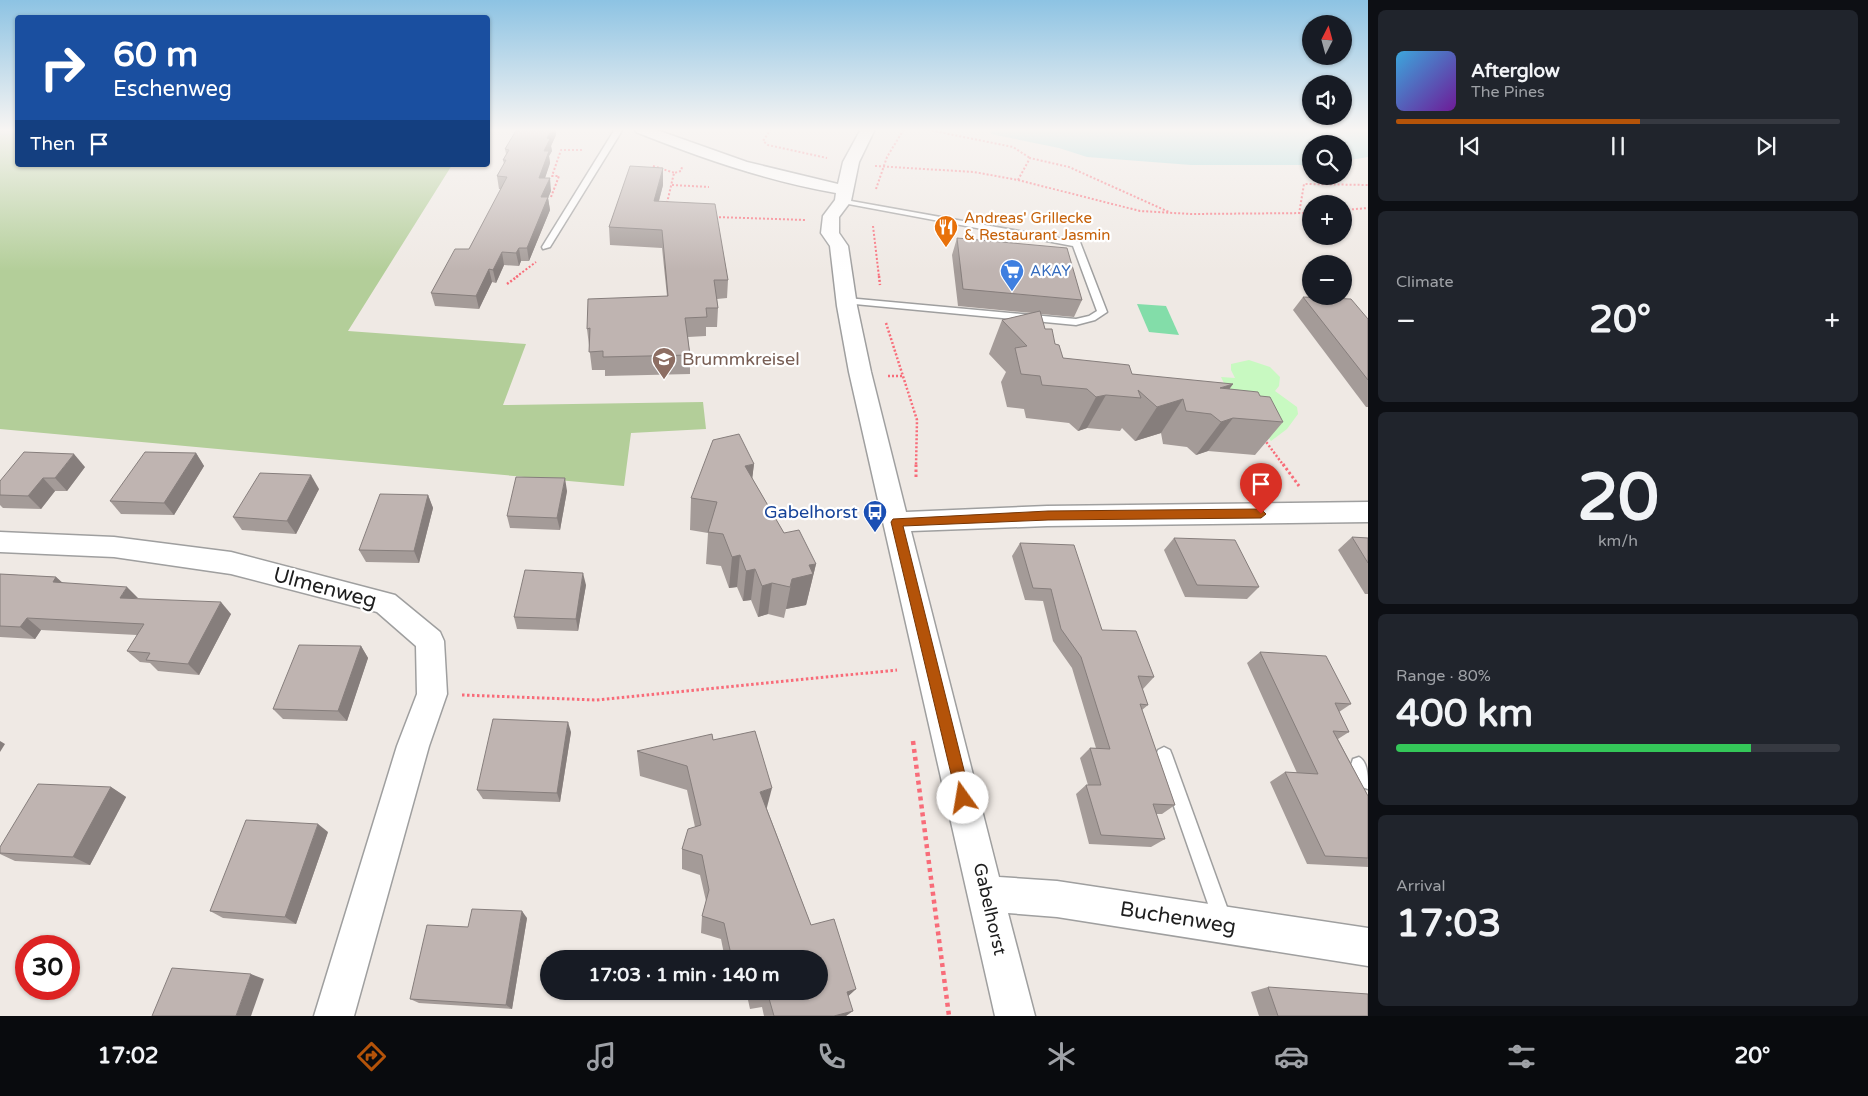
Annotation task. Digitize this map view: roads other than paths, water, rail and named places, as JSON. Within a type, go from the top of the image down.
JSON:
[{"type":"street","points":[[778,176],[818,186],[843,199]]},
{"type":"street","name":"Gabelhorst","points":[[847,176],[843,199],[847,234],[839,246],[855,348],[1015,1016]]},
{"type":"street","points":[[897,522],[1048,516],[1368,512]]},
{"type":"street","name":"Ulmenweg","points":[[0,542],[114,547],[231,563],[385,603],[430,642],[432,694],[413,746],[334,1016]]},
{"type":"street","name":"Buchenweg","points":[[987,894],[1057,899],[1368,947]]},
{"type":"lane","points":[[546,247],[590,176]]},
{"type":"lane","points":[[843,199],[1077,244],[1102,312],[1092,318],[1076,322],[847,301]]},
{"type":"lane","points":[[1164,756],[1225,926]]},
{"type":"lane","points":[[1359,765],[1368,782]]},
{"type":"place","name":"Andreas' Grillecke & Restaurant Jasmin","points":[[946,248]]},
{"type":"place","name":"AKAY","points":[[1012,292]]},
{"type":"place","name":"Brummkreisel","points":[[664,380]]},
{"type":"place","name":"Gabelhorst","points":[[875,533]]}]
